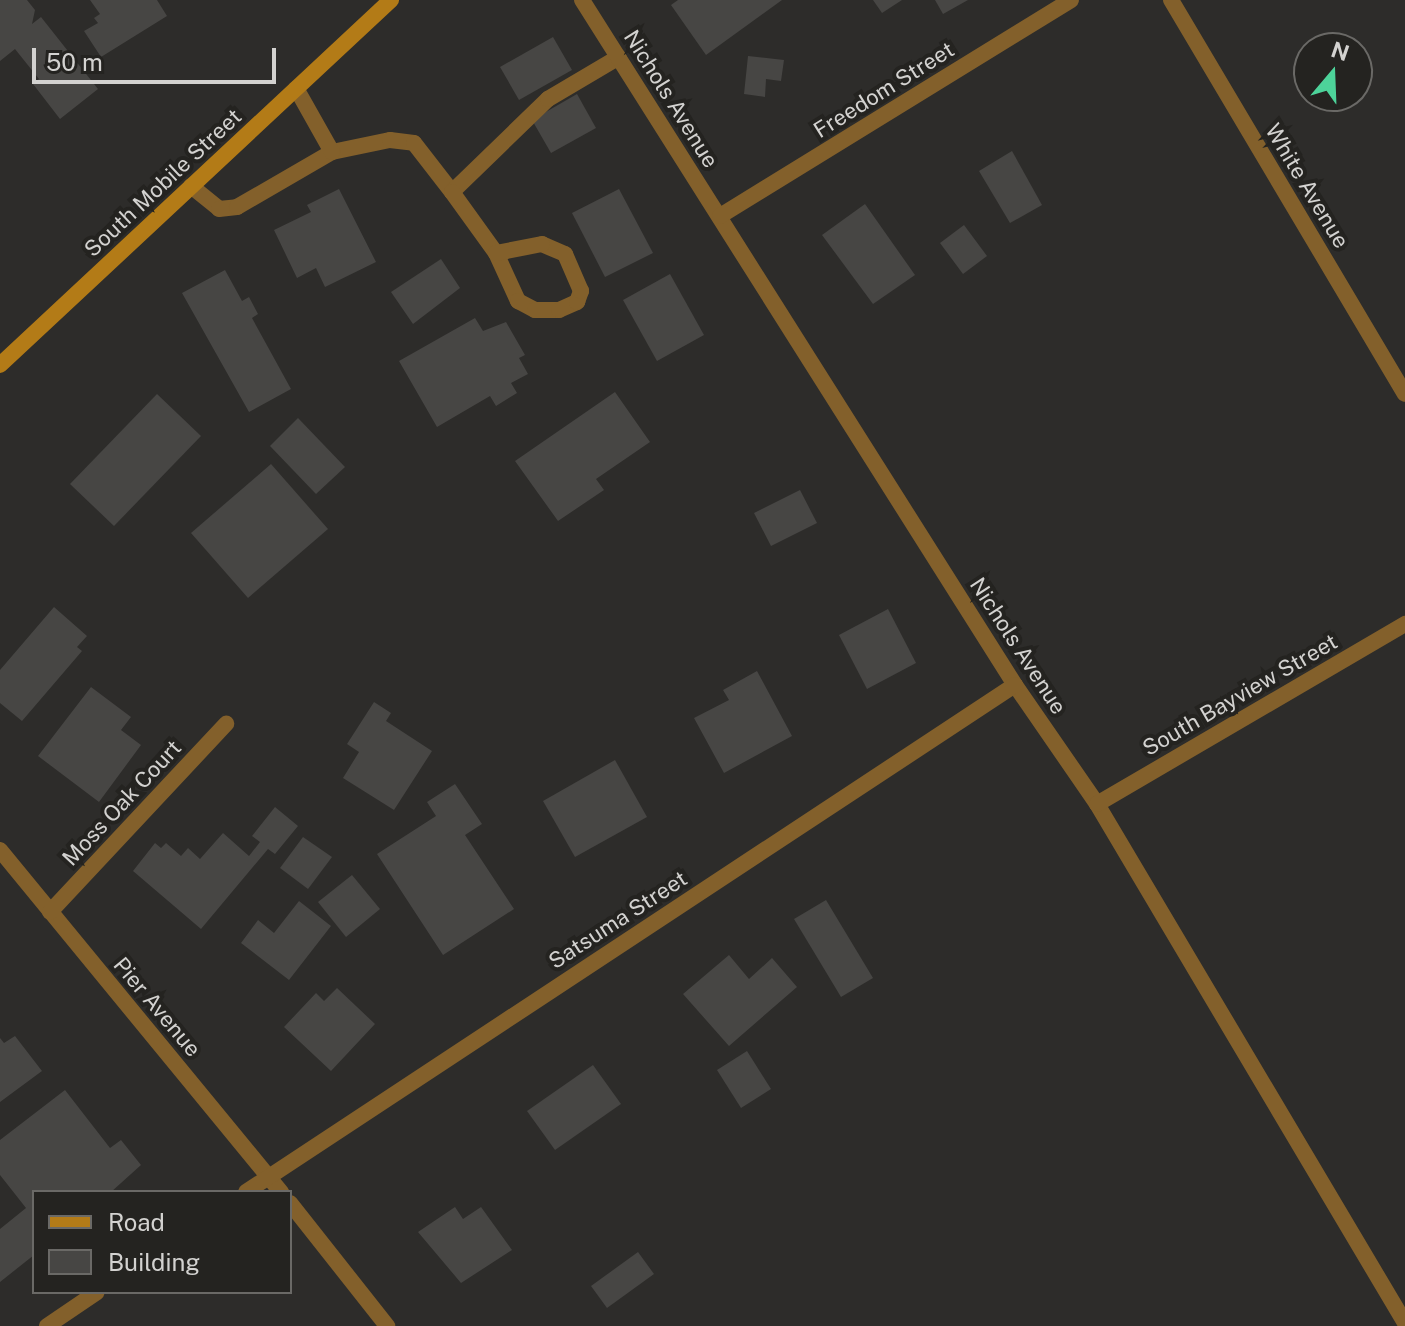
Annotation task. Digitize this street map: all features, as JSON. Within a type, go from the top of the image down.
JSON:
[{"type":"main road","name":"South Mobile Street","points":[[0,365],[391,0]]},
{"type":"street","name":"Nichols Avenue","points":[[582,0],[1015,685],[1097,804],[1403,1316]]},
{"type":"street","name":"Freedom Street","points":[[720,216],[1071,0]]},
{"type":"street","name":"White Avenue","points":[[1171,0],[1405,394]]},
{"type":"street","points":[[452,192],[548,99],[619,57]]},
{"type":"street","points":[[296,88],[332,152]]},
{"type":"street","points":[[191,186],[219,209],[237,207],[332,152],[390,140],[414,143],[496,253],[518,301],[535,310],[559,310],[577,302],[581,291],[565,254],[542,244],[496,253]]},
{"type":"street","name":"South Bayview Street","points":[[1097,804],[1405,624]]},
{"type":"street","name":"Satsuma Street","points":[[249,1190],[1015,685]]},
{"type":"street","name":"Moss Oak Court","points":[[50,912],[226,724]]},
{"type":"street","name":"Pier Avenue","points":[[0,850],[279,1190]]},
{"type":"street","points":[[292,1206],[387,1326]]},
{"type":"street","points":[[47,1326],[94,1294]]},
{"type":"building","points":[[0,0],[27,0],[35,10],[32,24],[41,17],[98,89],[60,119],[33,84],[39,79],[15,49],[0,61]]},
{"type":"building","points":[[90,0],[157,0],[167,16],[101,57],[84,31],[98,23],[94,18],[100,14]]},
{"type":"building","points":[[678,0],[782,0],[706,55],[671,5]]},
{"type":"building","points":[[873,0],[902,0],[882,13]]},
{"type":"building","points":[[935,0],[968,0],[943,14]]},
{"type":"building","points":[[553,37],[572,70],[519,100],[500,67]]},
{"type":"building","points":[[748,56],[784,60],[781,81],[766,79],[765,97],[744,94]]},
{"type":"building","points":[[577,94],[596,128],[551,153],[532,120]]},
{"type":"building","points":[[1012,151],[1042,205],[1010,223],[979,171]]},
{"type":"building","points":[[339,189],[376,262],[325,287],[316,268],[297,278],[274,230],[311,212],[307,205]]},
{"type":"building","points":[[619,189],[653,253],[605,277],[572,213]]},
{"type":"building","points":[[865,204],[915,275],[873,304],[822,235]]},
{"type":"building","points":[[964,225],[987,256],[963,274],[940,243]]},
{"type":"building","points":[[441,259],[460,288],[413,324],[391,292]]},
{"type":"building","points":[[225,270],[242,301],[249,297],[258,314],[252,318],[291,389],[249,412],[182,293]]},
{"type":"building","points":[[670,274],[704,335],[657,361],[623,300]]},
{"type":"building","points":[[475,318],[483,331],[506,322],[525,355],[519,358],[528,374],[511,383],[517,393],[496,406],[490,396],[437,427],[399,361]]},
{"type":"building","points":[[615,392],[650,442],[596,479],[604,490],[558,521],[515,461]]},
{"type":"building","points":[[157,394],[201,436],[114,526],[70,484]]},
{"type":"building","points":[[298,418],[345,467],[316,494],[270,446]]},
{"type":"building","points":[[271,464],[328,529],[248,598],[191,533]]},
{"type":"building","points":[[800,490],[817,523],[771,546],[754,513]]},
{"type":"building","points":[[54,607],[87,636],[77,647],[82,651],[22,721],[0,703],[0,670]]},
{"type":"building","points":[[888,609],[916,663],[867,689],[839,635]]},
{"type":"building","points":[[757,671],[792,736],[724,773],[694,718],[729,700],[723,690]]},
{"type":"building","points":[[91,687],[131,717],[121,730],[141,745],[99,802],[38,756]]},
{"type":"building","points":[[374,702],[391,713],[386,721],[432,751],[394,810],[343,778],[359,752],[347,744]]},
{"type":"building","points":[[615,760],[647,817],[575,857],[543,801]]},
{"type":"building","points":[[455,784],[482,824],[465,835],[514,909],[443,955],[377,854],[436,816],[427,802]]},
{"type":"building","points":[[275,807],[298,826],[275,854],[268,849],[201,929],[133,871],[155,843],[161,848],[166,843],[181,856],[188,848],[200,859],[223,833],[249,856],[260,842],[252,836]]},
{"type":"building","points":[[303,837],[332,857],[308,889],[280,868]]},
{"type":"building","points":[[352,875],[380,909],[346,937],[318,902]]},
{"type":"building","points":[[826,900],[873,978],[841,997],[794,919]]},
{"type":"building","points":[[299,901],[331,926],[289,980],[241,943],[258,920],[274,933]]},
{"type":"building","points":[[729,955],[749,979],[772,958],[797,987],[729,1046],[683,994]]},
{"type":"building","points":[[337,988],[375,1024],[331,1071],[284,1027],[316,993],[324,1001]]},
{"type":"building","points":[[15,1036],[42,1071],[0,1102],[0,1038],[4,1043]]},
{"type":"building","points":[[747,1051],[771,1089],[741,1108],[717,1070]]},
{"type":"building","points":[[593,1065],[621,1104],[555,1150],[527,1111]]},
{"type":"building","points":[[65,1090],[110,1148],[121,1140],[141,1165],[113,1190],[32,1190],[32,1257],[0,1282],[0,1229],[26,1208],[0,1175],[0,1140]]},
{"type":"building","points":[[455,1207],[463,1219],[481,1207],[512,1250],[461,1283],[418,1232]]},
{"type":"building","points":[[638,1252],[654,1274],[607,1308],[591,1286]]}]
